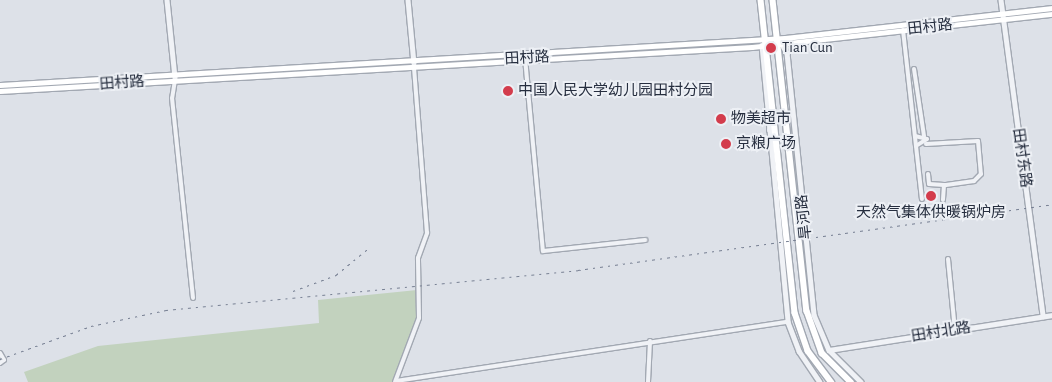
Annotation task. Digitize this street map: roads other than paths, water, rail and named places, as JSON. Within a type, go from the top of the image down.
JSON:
[{"type":"main road","name":"旱河路","points":[[761,0],[764,46],[773,106],[795,313],[808,351],[831,382]]},
{"type":"main road","name":"旱河路","points":[[773,0],[807,311],[822,353],[851,382]]},
{"type":"main road","name":"田村路","points":[[0,91],[764,39],[779,42],[903,30],[1052,8]]},
{"type":"main road","name":"田村路","points":[[0,85],[176,74],[764,46],[779,42],[1002,16],[1052,14]]},
{"type":"street","points":[[167,0],[176,74],[172,98],[193,298]]},
{"type":"street","points":[[408,0],[427,234],[418,258],[419,318],[396,381],[650,341],[788,322]]},
{"type":"street","name":"田村东路","points":[[1001,0],[1043,316]]},
{"type":"street","points":[[903,30],[922,200]]},
{"type":"street","name":"旱河路","points":[[779,42],[796,139],[814,315],[829,350],[862,382]]},
{"type":"street","name":"旱河路","points":[[764,46],[768,138],[788,322],[799,351],[820,382]]},
{"type":"street","points":[[525,58],[543,251],[645,240]]},
{"type":"street","points":[[914,69],[926,144]]},
{"type":"street","points":[[768,138],[773,106]]},
{"type":"street","points":[[785,109],[796,139]]},
{"type":"street","points":[[915,136],[924,136]]},
{"type":"street","points":[[916,146],[978,141],[981,174],[974,181],[944,185],[929,184],[928,174]]},
{"type":"street","points":[[943,200],[944,185]]},
{"type":"street","points":[[948,259],[955,330]]},
{"type":"street","name":"田村北路","points":[[829,350],[1052,315]]},
{"type":"street","points":[[648,382],[650,341]]},
{"type":"street","points":[[0,353],[4,360],[0,363]]},
{"type":"railway","points":[[0,359],[91,326],[166,310],[578,270],[1052,204]]},
{"type":"railway","points":[[293,291],[336,275],[370,247]]},
{"type":"place","name":"Tian Cun","points":[[771,48]]},
{"type":"place","name":"中国人民大学幼儿园田村分园","points":[[508,91]]},
{"type":"place","name":"物美超市","points":[[721,119]]},
{"type":"place","name":"京粮广场","points":[[726,144]]},
{"type":"place","name":"天然气集体供暖锅炉房","points":[[931,196]]}]
